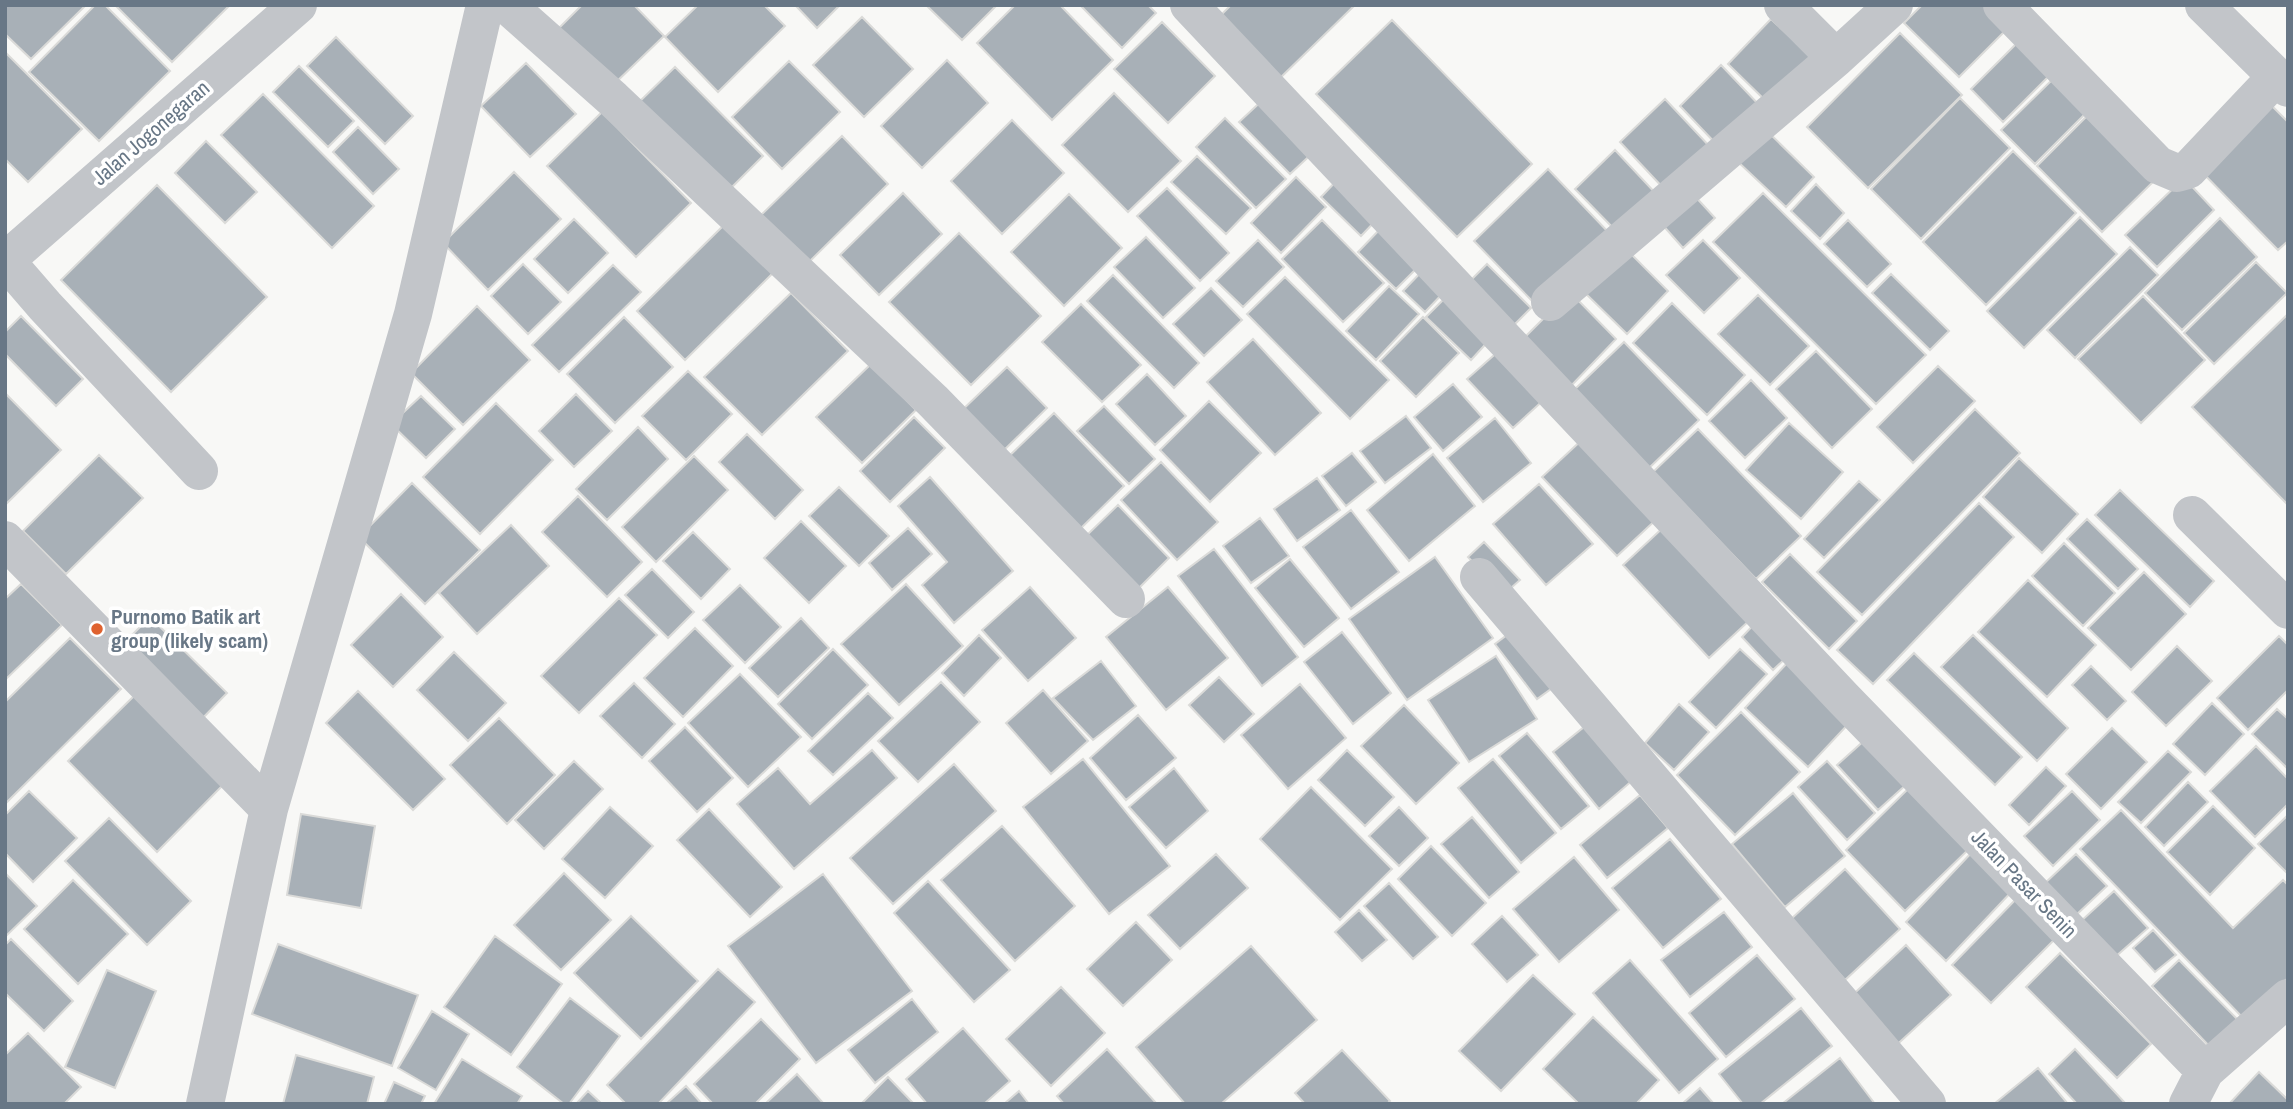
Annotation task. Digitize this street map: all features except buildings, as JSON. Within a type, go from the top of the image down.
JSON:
[{"type":"street","name":"Jalan Jogonegaran","points":[[5,261],[298,5]]},
{"type":"street","points":[[205,1104],[269,809],[413,314],[485,5]]},
{"type":"street","points":[[507,5],[613,99],[933,401],[1126,599]]},
{"type":"street","name":"Jalan Pasar Senin","points":[[1189,5],[1843,698],[2197,1087]]},
{"type":"street","points":[[1783,5],[1836,58]]},
{"type":"street","points":[[1550,302],[1836,58],[1894,5]]},
{"type":"street","points":[[2002,5],[2158,165],[2177,173],[2188,170],[2282,82],[2204,5]]},
{"type":"street","points":[[5,261],[199,471]]},
{"type":"street","points":[[2192,515],[2288,610]]},
{"type":"street","points":[[5,540],[269,809]]},
{"type":"street","points":[[1479,577],[1927,1104]]},
{"type":"street","points":[[2197,1087],[2288,998]]},
{"type":"place","name":"Purnomo Batik art group (likely scam)","points":[[97,629]]}]
